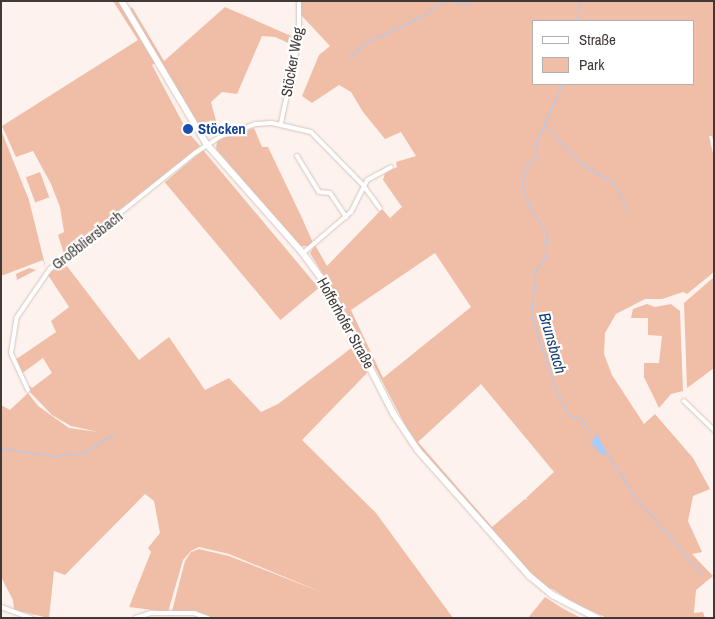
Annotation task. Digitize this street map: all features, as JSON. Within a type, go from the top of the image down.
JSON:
[{"type":"street","name":"Hofferhofer Straße","points":[[122,1],[207,144],[303,253],[344,312],[394,414],[422,456],[530,576],[559,598],[597,618]]},
{"type":"street","name":"Stöcker Weg","points":[[281,124],[300,38],[299,1]]},
{"type":"street","points":[[207,144],[242,128],[281,124],[310,132],[363,185],[380,208]]},
{"type":"street","name":"Großbliersbach","points":[[28,390],[11,353],[17,317],[50,269],[207,144]]},
{"type":"street","points":[[297,156],[319,192],[330,193],[346,217]]},
{"type":"street","points":[[303,253],[346,217],[356,204],[363,185],[372,176],[391,167]]},
{"type":"street","points":[[684,402],[714,430]]},
{"type":"street","points":[[1,607],[32,618]]},
{"type":"street","points":[[135,618],[150,613],[194,613],[208,618]]},
{"type":"green space","points":[[113,1],[118,1],[130,20],[155,63],[152,65],[187,131],[200,146],[64,254],[58,235],[64,232],[60,207],[51,184],[33,151],[16,157],[2,126],[138,40]]},
{"type":"green space","points":[[300,1],[714,1],[714,144],[712,136],[709,136],[714,158],[714,272],[687,294],[683,292],[662,299],[645,299],[616,314],[605,333],[604,354],[612,375],[644,424],[655,414],[693,458],[710,489],[693,496],[688,521],[702,552],[692,554],[713,576],[696,590],[694,613],[703,612],[705,618],[607,618],[574,603],[551,588],[551,590],[525,569],[415,444],[346,312],[310,253],[315,245],[327,266],[382,209],[390,218],[402,207],[383,180],[385,173],[397,167],[396,162],[416,156],[401,132],[385,139],[363,112],[351,92],[339,85],[312,103],[302,96],[319,55],[330,46],[301,15]],"holes":[[[435,253],[471,307],[383,378],[351,310]],[[481,384],[554,472],[526,498],[528,500],[525,499],[492,527],[418,442]]]},
{"type":"green space","points":[[132,7],[164,61],[225,7],[298,39],[295,46],[275,37],[262,36],[237,94],[222,92],[211,102],[219,132],[211,136],[206,135],[186,106],[130,9]]},
{"type":"green space","points":[[254,128],[262,147],[268,147],[302,218],[313,243],[309,246],[300,246],[216,149],[217,141]]},
{"type":"green space","points":[[1,130],[29,200],[46,269],[43,260],[1,276]]},
{"type":"green space","points":[[203,150],[319,288],[280,320],[165,182]]},
{"type":"green space","points":[[40,172],[49,197],[35,203],[26,177]]},
{"type":"green space","points":[[63,261],[139,360],[169,337],[205,390],[229,378],[261,412],[278,404],[354,346],[367,373],[302,440],[376,513],[453,618],[211,618],[194,612],[172,611],[185,561],[191,552],[199,549],[229,556],[326,594],[229,554],[199,547],[191,551],[183,560],[168,612],[129,607],[151,552],[148,548],[160,533],[154,501],[145,494],[65,575],[54,571],[49,618],[14,610],[13,600],[1,577],[1,405],[10,410],[28,393],[38,406],[69,428],[98,432],[71,426],[52,415],[29,391],[25,383],[32,388],[52,373],[43,358],[21,374],[15,360],[56,332],[51,321],[69,307],[48,275]]},
{"type":"green space","points":[[29,268],[36,270],[17,280],[16,274]]},
{"type":"green space","points":[[714,277],[714,368],[687,388],[684,303]]},
{"type":"green space","points":[[647,304],[655,307],[671,304],[680,311],[683,391],[671,394],[659,408],[644,377],[644,363],[659,363],[662,336],[648,335],[648,318],[631,318],[633,309]]},
{"type":"green space","points":[[545,597],[562,608],[581,618],[528,618]]},
{"type":"water","points":[[597,434],[607,453],[603,456],[591,443]]},
{"type":"waterway","points":[[349,57],[369,41],[426,14],[437,4],[448,1]]},
{"type":"waterway","points":[[449,1],[466,4],[471,1]]},
{"type":"waterway","name":"Brunsbach","points":[[575,20],[580,1]]},
{"type":"waterway","name":"Brunsbach","points":[[562,85],[536,142],[537,155],[526,166],[522,185],[529,206],[547,234],[544,259],[536,269],[531,315],[556,392],[570,416],[582,419],[589,434]]},
{"type":"waterway","points":[[544,125],[583,165],[613,182],[627,210]]},
{"type":"waterway","points":[[1,448],[53,456],[83,453],[112,435]]},
{"type":"waterway","name":"Brunsbach","points":[[607,453],[635,497],[702,574]]},
{"type":"place","name":"Stöcken","points":[[188,129]]}]
